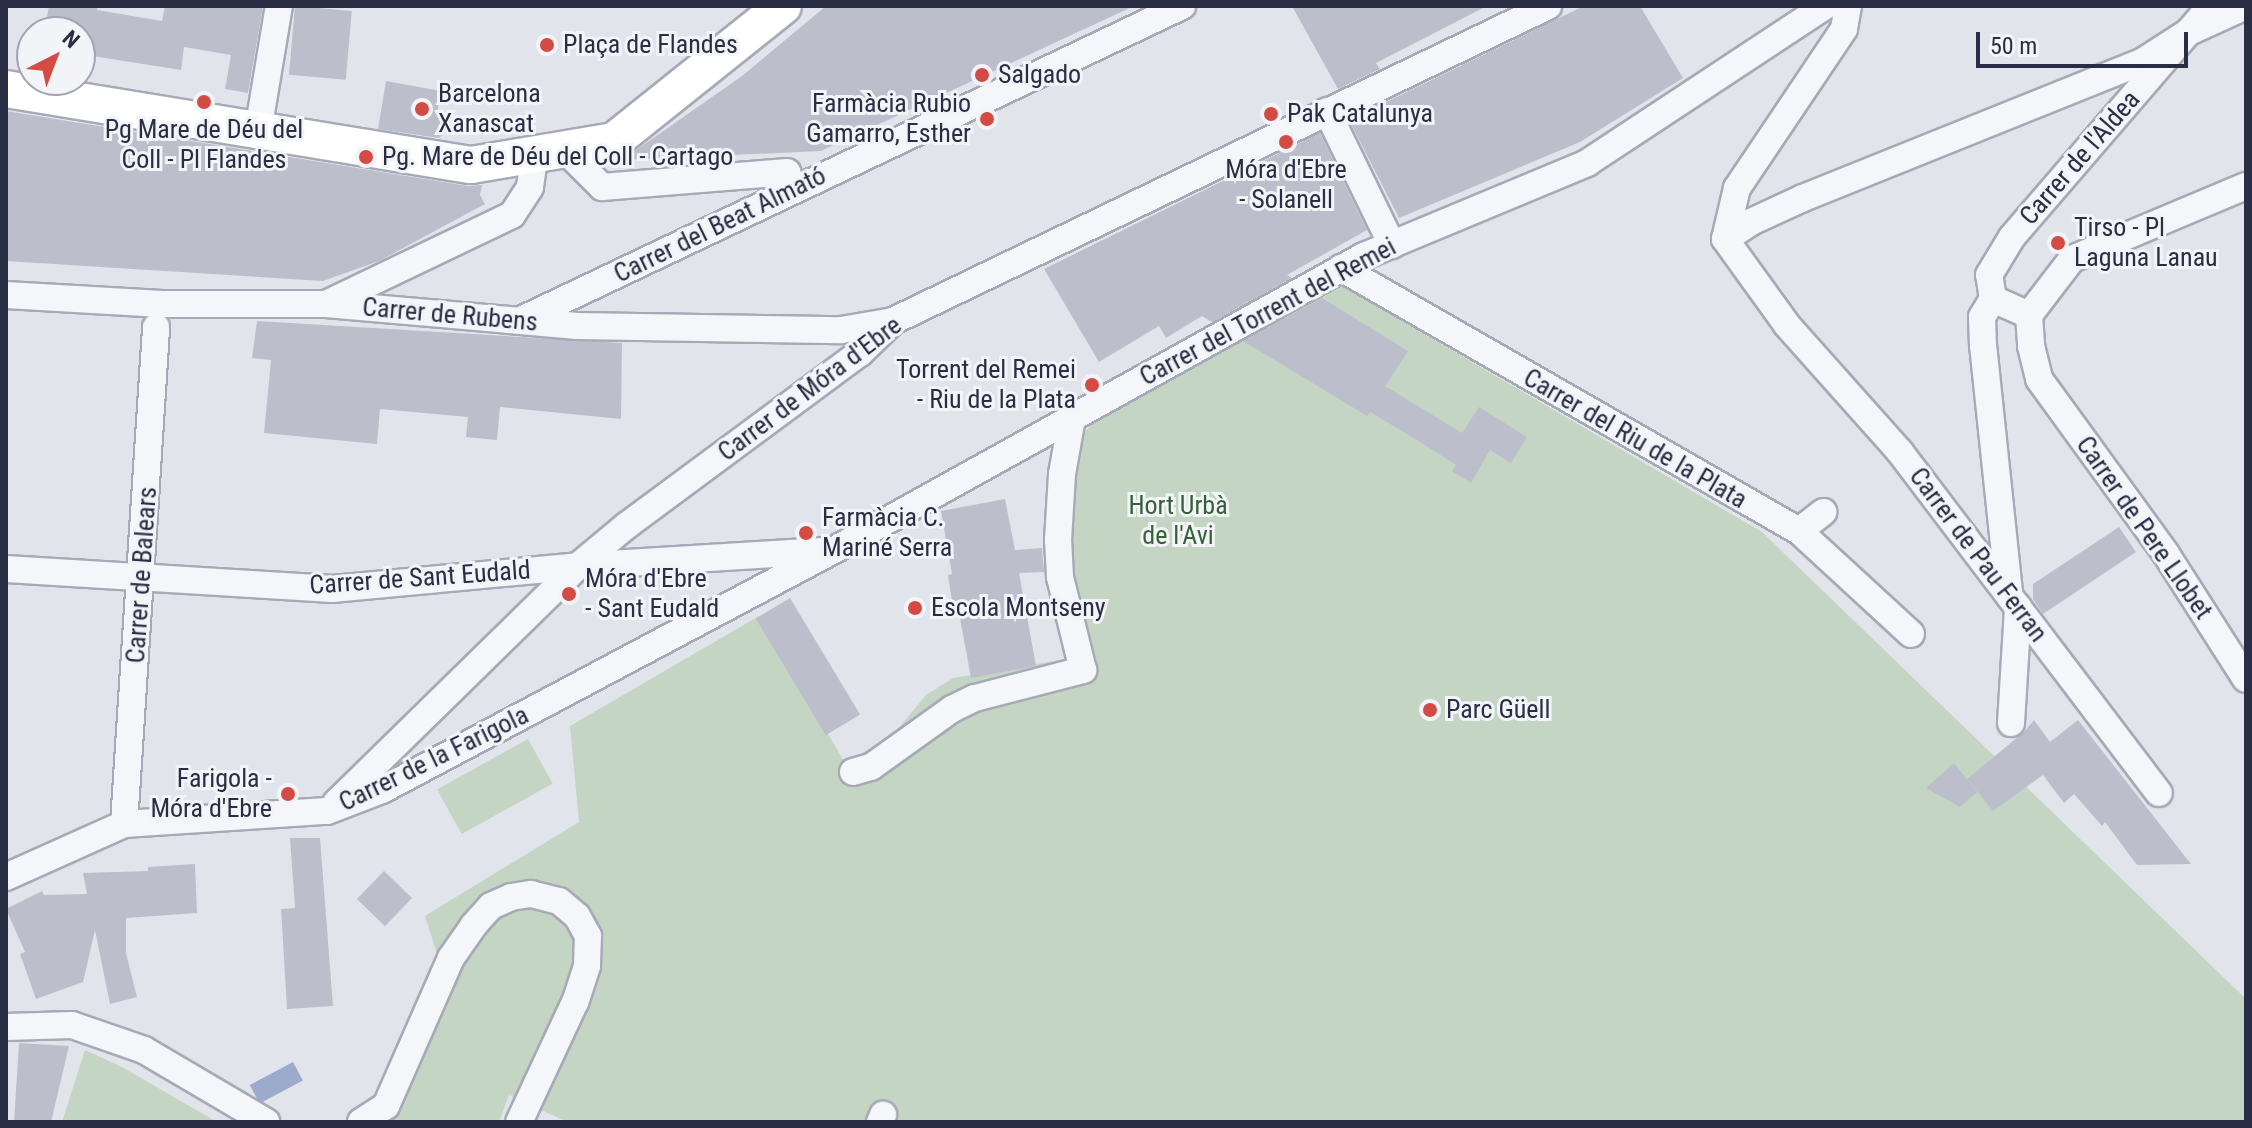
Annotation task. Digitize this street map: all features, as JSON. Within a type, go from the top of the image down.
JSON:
[{"type":"street","points":[[258,131],[279,6]]},
{"type":"street","points":[[6,89],[471,165],[614,141],[783,6]]},
{"type":"street","name":"Carrer del Beat Almató","points":[[518,321],[1182,6]]},
{"type":"street","name":"Carrer de Móra d'Ebre","points":[[327,811],[578,566],[626,526],[860,353],[893,321],[1548,6]]},
{"type":"street","name":"Carrer del Torrent del Remei","points":[[834,550],[1341,268],[1587,163],[1825,6]]},
{"type":"street","points":[[1725,239],[1737,188],[1844,29],[1848,6]]},
{"type":"street","name":"Carrer de l'Aldea","points":[[2011,723],[2014,600],[1983,346],[1982,317],[1993,299],[1989,275],[2012,237],[2211,6]]},
{"type":"street","points":[[1725,239],[1751,222],[1803,198],[2142,62],[2187,33],[2246,6]]},
{"type":"street","points":[[1327,111],[1392,245]]},
{"type":"street","points":[[548,150],[602,187],[787,172]]},
{"type":"street","points":[[326,304],[512,215],[548,150]]},
{"type":"street","points":[[1993,299],[2029,315],[2072,259],[2246,186]]},
{"type":"street","name":"Carrer de Pau Ferran","points":[[1725,239],[1787,325],[1900,452],[2159,793]]},
{"type":"street","name":"Carrer del Riu de la Plata","points":[[1341,268],[1799,531],[1911,634]]},
{"type":"street","name":"Carrer de Rubens","points":[[6,295],[162,304],[326,304],[577,326],[841,330],[893,321]]},
{"type":"street","name":"Carrer de Pere Llobet","points":[[2029,315],[2031,346],[2039,379],[2166,554],[2246,679]]},
{"type":"street","name":"Carrer de Balears","points":[[124,824],[143,579],[156,327]]},
{"type":"street","points":[[853,772],[871,767],[952,709],[975,698],[1083,670],[1060,577],[1058,540],[1062,474],[1072,418]]},
{"type":"street","points":[[1799,531],[1823,512]]},
{"type":"street","name":"Carrer de Sant Eudald","points":[[6,569],[332,589],[578,566],[834,550]]},
{"type":"street","name":"Carrer de la Farigola","points":[[6,877],[124,824],[327,811],[382,790],[834,550]]},
{"type":"street","points":[[361,1122],[386,1106],[451,958],[473,926],[491,906],[511,897],[531,894],[559,901],[577,916],[588,936],[587,966],[575,1002],[519,1122]]},
{"type":"street","points":[[6,1027],[72,1025],[144,1050],[266,1122]]},
{"type":"green space","name":"Parc Güell","points":[[1337,283],[1762,532],[2246,999],[2246,1122],[567,1122],[509,1095],[499,1122],[382,1122],[447,985],[425,916],[579,822],[570,726],[759,616],[845,763],[893,735],[926,695],[953,678],[1066,659],[1082,651],[1068,505],[1082,434],[1104,413]]},
{"type":"green space","points":[[528,739],[553,784],[462,834],[437,789]]},
{"type":"green space","points":[[85,1050],[122,1067],[217,1122],[62,1122]]},
{"type":"water","points":[[293,1062],[303,1081],[260,1104],[250,1085]]},
{"type":"building","points":[[49,6],[98,6],[97,10],[162,21],[165,6],[263,6],[248,93],[225,89],[231,55],[184,47],[181,70],[96,57],[96,16],[47,16]]},
{"type":"building","points":[[295,6],[352,11],[346,80],[289,75]]},
{"type":"building","points":[[826,6],[1134,6],[821,151],[622,160],[742,76]]},
{"type":"building","points":[[1292,6],[1487,6],[1376,63],[1380,69],[1338,89]]},
{"type":"building","points":[[1584,6],[1640,6],[1683,78],[1580,142],[1399,218],[1349,120]]},
{"type":"building","points":[[386,81],[441,91],[437,114],[447,130],[439,138],[378,129]]},
{"type":"building","points":[[6,111],[468,186],[482,185],[480,195],[485,204],[379,261],[323,281],[6,261]]},
{"type":"building","points":[[1320,133],[1367,230],[1287,275],[1292,278],[1212,322],[1202,316],[1166,338],[1159,326],[1099,362],[1044,269]]},
{"type":"building","points":[[1322,298],[1408,351],[1385,386],[1462,433],[1479,407],[1527,437],[1511,463],[1490,450],[1471,483],[1452,471],[1456,465],[1417,440],[1370,412],[1367,416],[1243,341]]},
{"type":"building","points":[[257,321],[622,343],[621,419],[500,407],[497,440],[466,437],[468,417],[380,409],[377,444],[264,433],[271,360],[252,358]]},
{"type":"building","points":[[1005,499],[1015,550],[1042,548],[1044,572],[1019,573],[1036,666],[971,678],[959,613],[954,614],[948,575],[952,574],[941,511]]},
{"type":"building","points":[[2119,527],[2136,552],[2043,614],[2033,599],[2033,584]]},
{"type":"building","points":[[790,598],[860,715],[826,735],[756,619]]},
{"type":"building","points":[[2034,720],[2050,742],[2078,720],[2191,864],[2137,865],[2105,822],[2102,826],[2074,794],[2064,803],[2043,775],[1993,811],[1967,779]]},
{"type":"building","points":[[1954,763],[1977,792],[1960,807],[1926,788]]},
{"type":"building","points":[[290,838],[320,838],[333,1006],[287,1009],[281,909],[295,908]]},
{"type":"building","points":[[195,864],[197,913],[126,918],[126,953],[137,997],[110,1004],[95,930],[83,982],[36,999],[20,954],[25,952],[6,909],[42,891],[44,895],[87,894],[83,873],[148,871],[148,867]]},
{"type":"building","points":[[384,871],[412,898],[385,926],[357,899]]},
{"type":"building","points":[[19,1043],[69,1046],[51,1122],[14,1122]]},
{"type":"place","name":"Plaça de Flandes","points":[[547,45]]},
{"type":"place","name":"Salgado","points":[[982,75]]},
{"type":"place","name":"Pg Mare de Déu del Coll - Pl Flandes","points":[[204,102]]},
{"type":"place","name":"Barcelona Xanascat","points":[[422,109]]},
{"type":"place","name":"Pak Catalunya","points":[[1271,114]]},
{"type":"place","name":"Farmàcia Rubio Gamarro, Esther","points":[[987,119]]},
{"type":"place","name":"Móra d'Ebre - Solanell","points":[[1286,142]]},
{"type":"place","name":"Pg. Mare de Déu del Coll - Cartago","points":[[366,157]]},
{"type":"place","name":"Tirso - Pl Laguna Lanau","points":[[2058,243]]},
{"type":"place","name":"Torrent del Remei - Riu de la Plata","points":[[1092,385]]},
{"type":"place","name":"Farmàcia C. Mariné Serra","points":[[806,533]]},
{"type":"place","name":"Móra d'Ebre - Sant Eudald","points":[[569,594]]},
{"type":"place","name":"Escola Montseny","points":[[915,608]]},
{"type":"place","name":"Parc Güell","points":[[1430,710]]},
{"type":"place","name":"Farigola - Móra d'Ebre","points":[[288,794]]},
{"type":"park label","name":"Hort Urbà de l'Avi","points":[[1178,521]]}]
